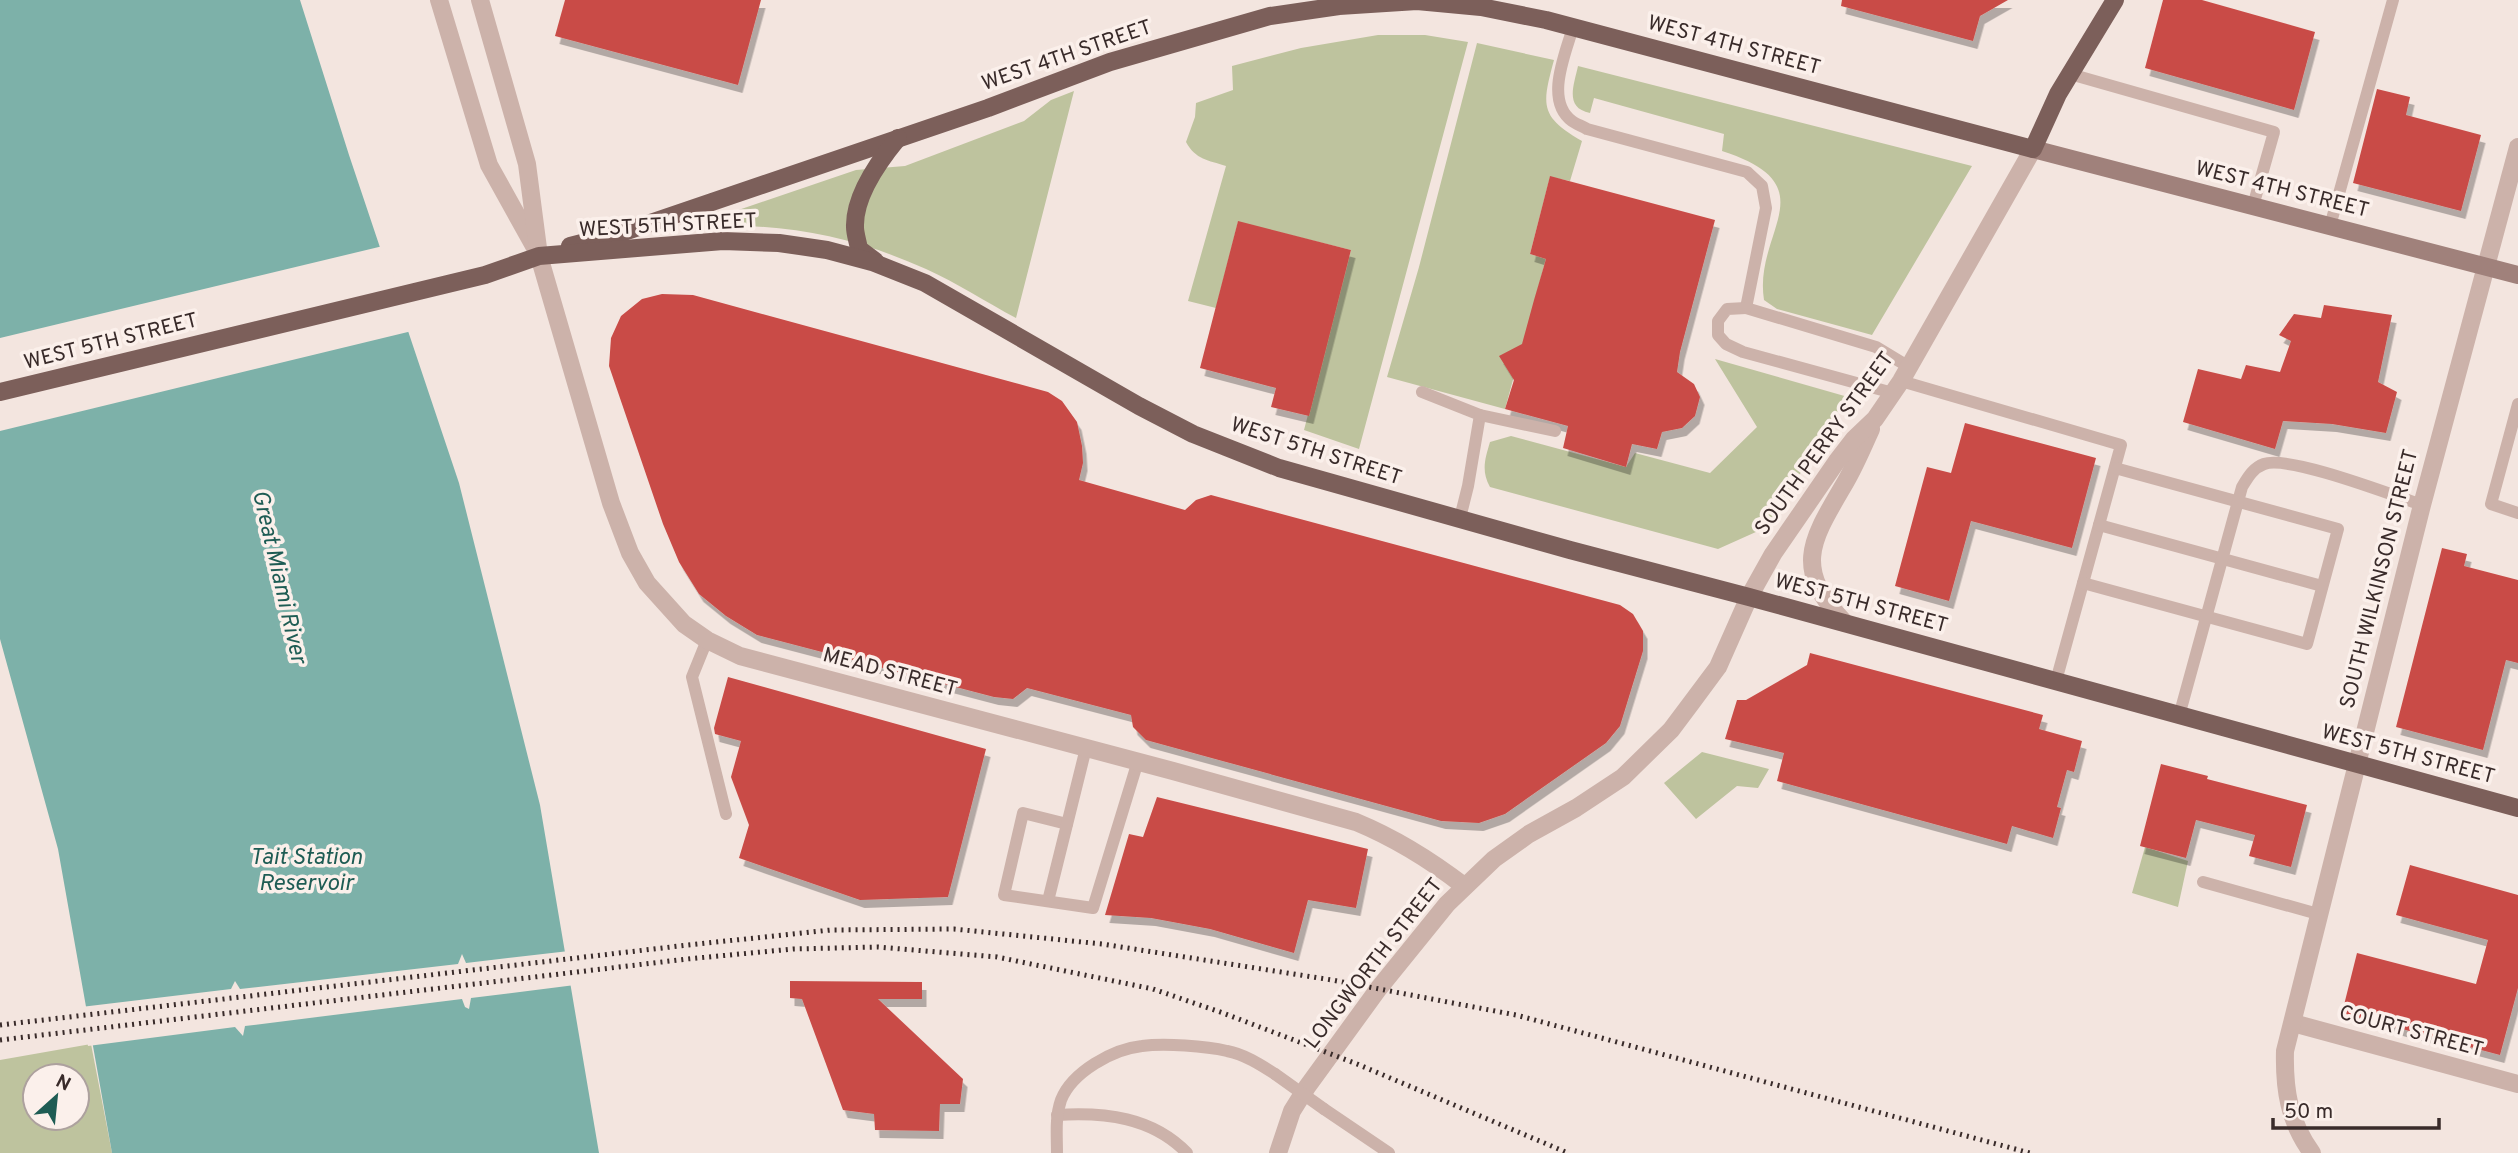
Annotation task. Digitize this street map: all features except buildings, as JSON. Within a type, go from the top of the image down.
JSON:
[{"type":"main road","name":"SOUTH PERRY STREET","points":[[2033,149],[2058,94],[2115,0]]},
{"type":"main road","name":"WEST 4TH STREET","points":[[539,256],[621,233],[988,108],[1110,62],[1270,16],[1339,6],[1417,1],[1481,7],[1573,27],[2518,275]]},
{"type":"main road","points":[[880,265],[859,249],[855,225],[865,186],[880,159],[898,138]]},
{"type":"main road","name":"WEST 5TH STREET","points":[[0,393],[485,275],[539,256],[723,241],[779,243],[827,250],[897,271],[944,293],[1115,394],[1226,448],[1297,474],[2518,808]]},
{"type":"street","points":[[439,0],[489,165],[539,256]]},
{"type":"street","points":[[481,0],[527,164],[539,256]]},
{"type":"street","name":"SOUTH WILKINSON STREET","points":[[2312,1153],[2296,1126],[2288,1102],[2284,1081],[2285,1051],[2421,505],[2518,147]]},
{"type":"street","name":"SOUTH PERRY STREET","points":[[1611,785],[1642,761],[1671,730],[1718,667],[1749,597],[1773,554],[1837,461],[1854,439],[1875,419],[1901,380],[2033,149]]},
{"type":"street","name":"MEAD STREET","points":[[539,256],[611,503],[630,554],[664,605],[684,624],[707,640],[740,656],[1138,761],[1356,822],[1383,833],[1424,856],[1464,886]]},
{"type":"street","points":[[1844,623],[1828,606],[1817,588],[1812,574],[1814,540],[1851,473],[1875,419]]},
{"type":"street","name":"LONGWORTH STREET","points":[[1278,1153],[1292,1111],[1307,1087],[1380,988],[1447,904],[1494,859],[1529,834],[1611,785]]},
{"type":"street","name":"COURT STREET","points":[[2293,1023],[2518,1084]]},
{"type":"lane","points":[[2330,226],[2393,0]]},
{"type":"lane","points":[[1573,27],[1558,86],[1560,104],[1570,120],[1587,129],[1747,173],[1762,186],[1766,208],[1746,308]]},
{"type":"lane","points":[[2070,74],[2274,132],[2253,206]]},
{"type":"lane","points":[[1901,380],[1876,347],[1746,308],[1727,310],[1718,321],[1718,335],[1726,344],[1743,352],[1901,380],[2121,445],[2056,681]]},
{"type":"lane","points":[[1422,392],[1479,415],[1555,432]]},
{"type":"lane","points":[[2518,404],[2491,504],[2518,513]]},
{"type":"lane","points":[[1460,518],[1479,415]]},
{"type":"lane","points":[[2179,716],[2242,487],[2252,471],[2266,463],[2290,463],[2421,505]]},
{"type":"lane","points":[[2083,583],[2307,644],[2338,529],[2115,468]]},
{"type":"lane","points":[[2099,525],[2322,586]]},
{"type":"lane","points":[[707,640],[692,677],[726,814]]},
{"type":"lane","points":[[1048,901],[1086,748]]},
{"type":"lane","points":[[1068,824],[1023,813],[1004,895],[1093,908],[1138,761]]},
{"type":"lane","points":[[2203,882],[2318,914]]},
{"type":"lane","points":[[1057,1153],[1057,1115],[1062,1097],[1075,1078],[1098,1061],[1140,1046],[1171,1045],[1229,1051],[1275,1074],[1389,1153]]},
{"type":"lane","points":[[1057,1115],[1116,1115],[1164,1135],[1188,1153]]},
{"type":"green space","points":[[1378,35],[1425,35],[1468,42],[1359,449],[1304,430],[1351,250],[1238,222],[1216,308],[1188,301],[1226,166],[1198,156],[1186,142],[1195,117],[1196,103],[1233,90],[1232,66],[1301,48]]},
{"type":"green space","points":[[1477,43],[1554,60],[1547,88],[1547,108],[1558,124],[1582,141],[1570,181],[1550,177],[1530,254],[1546,259],[1505,409],[1387,377],[1419,267]]},
{"type":"green space","points":[[1578,66],[1972,166],[1872,335],[1777,309],[1764,300],[1763,275],[1779,213],[1780,195],[1773,179],[1754,165],[1722,151],[1724,134],[1594,98],[1590,113],[1582,110],[1574,101],[1573,95]]},
{"type":"green space","points":[[1074,91],[1016,318],[938,274],[874,249],[820,234],[793,230],[710,227],[709,220],[856,170],[905,166],[1024,121],[1051,100]]},
{"type":"green space","points":[[1715,359],[1848,397],[1767,527],[1718,549],[1490,487],[1485,459],[1490,442],[1511,436],[1626,467],[1635,453],[1710,473],[1757,427]]},
{"type":"green space","points":[[1702,752],[1769,769],[1758,788],[1737,786],[1696,819],[1664,783]]},
{"type":"green space","points":[[2145,847],[2188,861],[2178,907],[2132,893]]},
{"type":"green space","points":[[91,1044],[112,1153],[0,1153],[0,1060]]},
{"type":"water","name":"Tait Station Reservoir","points":[[0,0],[300,0],[459,483],[540,805],[599,1153],[112,1153],[58,849],[0,639]]},
{"type":"pier","points":[[383,246],[412,331],[0,431],[0,338]]},
{"type":"pier","points":[[569,951],[575,985],[471,998],[469,1009],[465,1007],[462,999],[245,1026],[243,1036],[235,1027],[88,1046],[81,1007],[231,989],[235,981],[240,989],[458,964],[462,954],[466,963]]},
{"type":"railway","points":[[0,1025],[831,930],[954,929],[1102,944],[1332,980],[1516,1015],[2030,1153]]},
{"type":"railway","points":[[0,1040],[687,959],[793,949],[878,947],[997,957],[1153,989],[1357,1064],[1568,1153]]},
{"type":"water label","name":"Great Miami River","points":[[278,577]]}]
